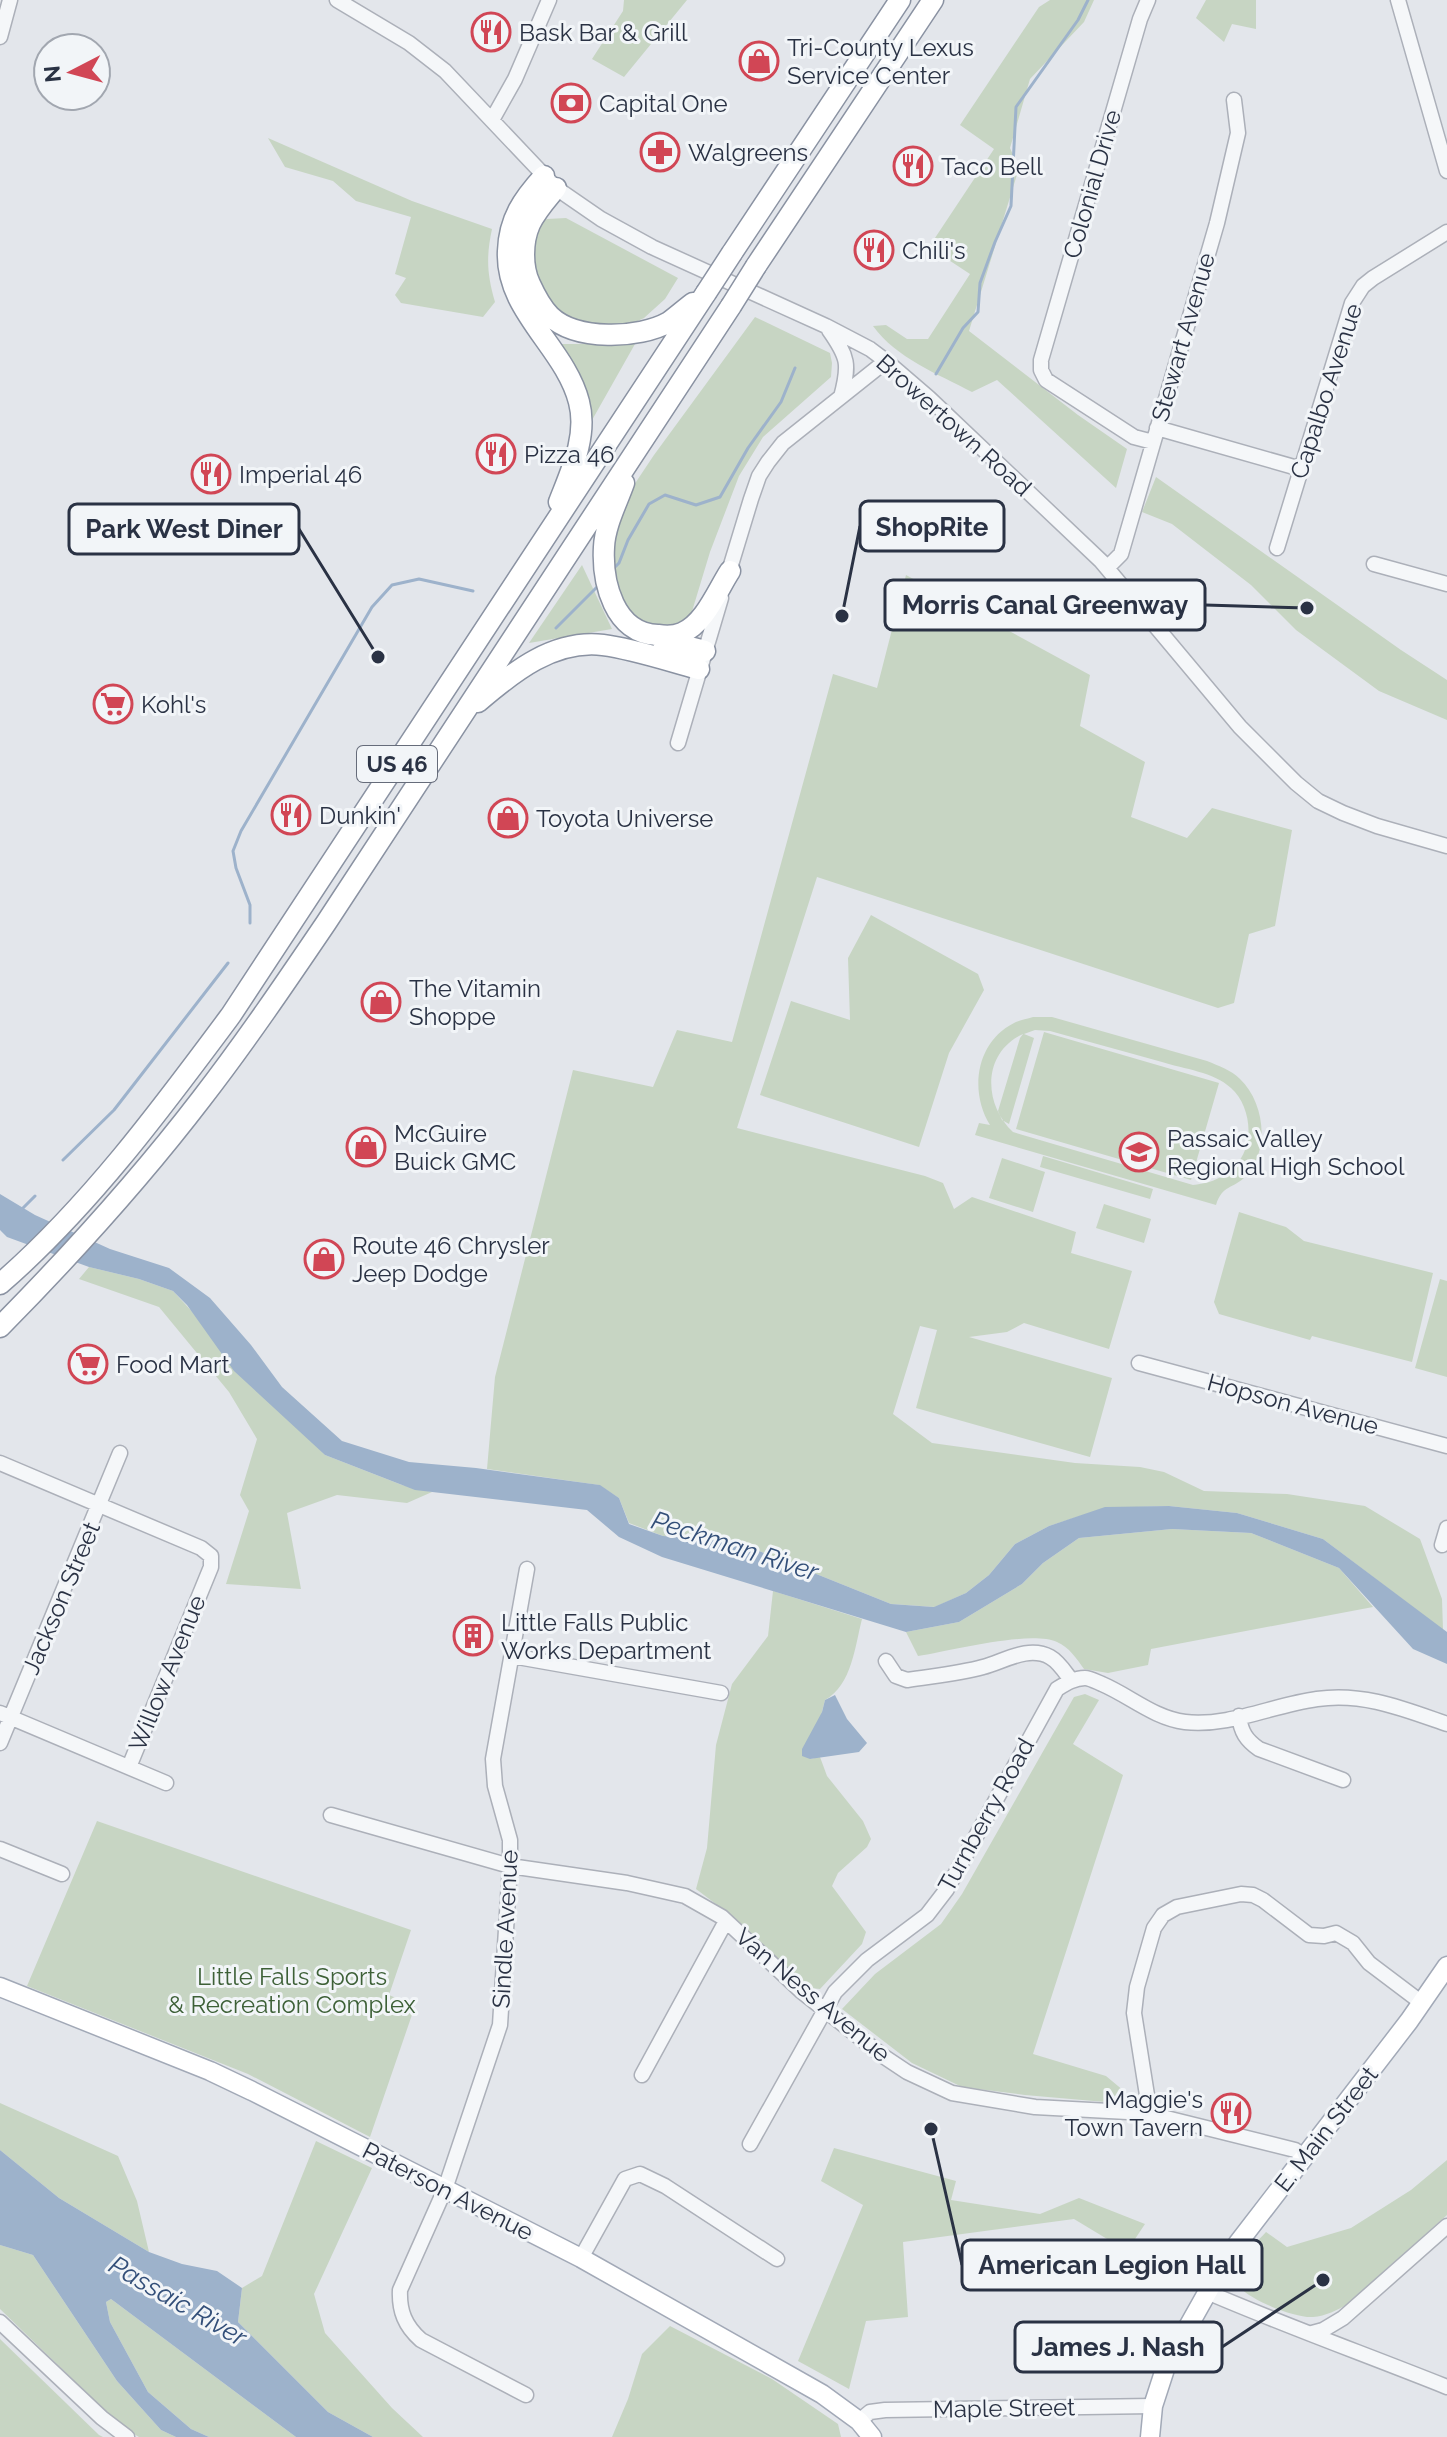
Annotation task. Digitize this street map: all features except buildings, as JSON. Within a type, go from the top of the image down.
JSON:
[{"type":"highway","name":"US 46","points":[[0,1284],[29,1259],[66,1218],[153,1116],[231,1015],[900,0]]},
{"type":"highway","name":"US 46","points":[[0,1327],[92,1231],[203,1097],[264,1013],[933,0]]},
{"type":"highway","points":[[550,182],[530,223],[525,244],[525,273],[534,294],[551,317],[572,329],[605,336],[622,334],[666,323],[706,293]]},
{"type":"highway","points":[[546,537],[575,461],[582,428],[580,404],[570,375],[523,307],[510,282],[507,263],[512,221],[529,193],[550,182]]},
{"type":"highway","points":[[637,449],[604,542],[604,565],[610,598],[629,625],[702,660]]},
{"type":"highway","points":[[645,635],[682,633],[699,620],[730,571]]},
{"type":"highway","points":[[459,717],[524,665],[574,646],[603,645],[702,660]]},
{"type":"main road","name":"E. Main Street","points":[[1150,2437],[1153,2406],[1166,2366],[1232,2251],[1447,1966]]},
{"type":"main road","name":"Paterson Avenue","points":[[0,1987],[210,2071],[581,2258],[822,2394],[859,2421],[872,2437]]},
{"type":"street","points":[[0,37],[10,0]]},
{"type":"street","name":"Browertown Road","points":[[337,0],[431,59],[453,78],[550,182],[631,236],[826,326],[886,361],[1107,568],[1240,727],[1307,792],[1343,813],[1447,846]]},
{"type":"street","points":[[492,120],[515,79],[549,0]]},
{"type":"street","name":"Colonial Drive","points":[[1148,0],[1041,360],[1041,370],[1046,380],[1134,437],[1155,435]]},
{"type":"street","points":[[1398,0],[1447,171]]},
{"type":"street","name":"Stewart Avenue","points":[[1107,568],[1121,554],[1217,223],[1238,133],[1234,100]]},
{"type":"street","name":"Capalbo Avenue","points":[[1277,548],[1331,367],[1357,293],[1373,278],[1447,232]]},
{"type":"street","points":[[826,326],[846,354],[847,377],[841,397]]},
{"type":"street","points":[[678,743],[751,499],[765,465],[783,443],[886,361]]},
{"type":"street","points":[[1155,435],[1301,469]]},
{"type":"street","points":[[1374,564],[1447,584]]},
{"type":"street","name":"Hopson Avenue","points":[[1139,1363],[1447,1446]]},
{"type":"street","name":"Jackson Street","points":[[0,1743],[5,1716],[100,1505],[120,1453]]},
{"type":"street","points":[[7,1465],[100,1505]]},
{"type":"street","name":"Willow Avenue","points":[[100,1505],[206,1551],[212,1563],[129,1767]]},
{"type":"street","points":[[1442,1545],[1447,1528]]},
{"type":"street","name":"Sindle Avenue","points":[[526,2395],[421,2340],[411,2332],[399,2308],[400,2290],[445,2189],[500,2025],[510,1840],[493,1771],[527,1569]]},
{"type":"street","points":[[886,1661],[896,1676],[907,1680],[982,1668],[1018,1655],[1035,1653],[1049,1656],[1071,1680],[1086,1678],[1107,1686],[1159,1716],[1173,1720],[1205,1723],[1315,1699],[1354,1697],[1375,1700],[1447,1724]]},
{"type":"street","points":[[512,1656],[721,1693]]},
{"type":"street","name":"Turnberry Road","points":[[750,2144],[835,1992],[867,1960],[927,1915],[947,1889],[1049,1699],[1071,1680]]},
{"type":"street","points":[[5,1716],[166,1783]]},
{"type":"street","points":[[1239,1716],[1243,1733],[1259,1749],[1343,1780]]},
{"type":"street","name":"Van Ness Avenue","points":[[331,1815],[510,1866],[627,1883],[694,1901],[726,1921],[824,2010],[907,2072],[952,2093],[1035,2107],[1150,2114],[1295,2150],[1304,2157]]},
{"type":"street","points":[[0,1849],[62,1874]]},
{"type":"street","points":[[1150,2114],[1134,2013],[1137,1987],[1154,1928],[1163,1915],[1177,1907],[1241,1894],[1253,1895],[1309,1935],[1336,1933],[1353,1943],[1369,1963],[1422,2003]]},
{"type":"street","points":[[642,2075],[726,1921]]},
{"type":"street","points":[[581,2258],[625,2179],[640,2174],[665,2186],[777,2259]]},
{"type":"street","points":[[1312,2333],[1343,2318],[1447,2226]]},
{"type":"street","points":[[1207,2292],[1273,2321],[1312,2333],[1447,2387]]},
{"type":"street","points":[[0,2322],[102,2418],[127,2437]]},
{"type":"street","name":"Maple Street","points":[[859,2421],[870,2412],[885,2410],[1153,2406]]},
{"type":"green space","points":[[624,0],[687,0],[624,77],[592,59],[623,11]]},
{"type":"green space","points":[[1050,0],[1094,0],[1084,22],[1030,79],[1010,148],[1019,168],[969,331],[1127,449],[1116,488],[997,380],[972,392],[905,356],[873,326],[886,325],[907,339],[928,339],[970,274],[929,247],[994,149],[960,125],[1039,7]]},
{"type":"green space","points":[[1206,0],[1256,0],[1256,29],[1232,24],[1224,42],[1196,18]]},
{"type":"green space","points":[[268,138],[412,201],[492,229],[488,266],[495,302],[483,317],[401,303],[395,295],[406,278],[395,274],[411,217],[356,201],[333,181],[285,167]]},
{"type":"green space","points":[[566,218],[678,278],[665,299],[644,318],[629,325],[589,326],[549,307],[531,275],[531,244],[538,223]]},
{"type":"green space","points":[[755,317],[830,353],[831,377],[763,437],[739,476],[710,552],[690,618],[677,627],[652,632],[627,619],[610,563],[616,512]]},
{"type":"green space","points":[[557,344],[635,344],[587,429]]},
{"type":"green space","points":[[1156,477],[1447,680],[1447,720],[1379,691],[1296,630],[1251,585],[1172,524],[1142,512]]},
{"type":"green space","points":[[582,565],[612,629],[529,643]]},
{"type":"green space","points":[[906,575],[1090,675],[1080,726],[1145,762],[1131,817],[1187,838],[1212,808],[1292,830],[1275,926],[1249,934],[1234,1003],[1218,1008],[817,877],[737,1128],[925,1176],[943,1183],[954,1209],[972,1197],[1076,1232],[1071,1253],[1132,1271],[1109,1349],[1024,1323],[1007,1332],[969,1337],[1112,1378],[1090,1457],[916,1408],[937,1330],[920,1326],[893,1414],[932,1443],[1075,1463],[1140,1467],[1164,1472],[1204,1491],[1287,1494],[1365,1506],[1420,1539],[1442,1599],[1443,1630],[1323,1539],[1237,1513],[1169,1506],[1105,1508],[1049,1526],[1015,1544],[989,1575],[966,1593],[935,1607],[891,1604],[734,1541],[663,1536],[629,1523],[619,1498],[599,1485],[487,1469],[495,1377],[573,1070],[653,1087],[677,1030],[732,1042],[833,674],[877,688]]},
{"type":"green space","points":[[871,915],[978,974],[984,990],[949,1053],[919,1147],[760,1095],[791,1001],[850,1020],[848,958]]},
{"type":"green space","points":[[1033,1017],[1052,1017],[1207,1061],[1233,1073],[1248,1089],[1259,1113],[1261,1140],[1254,1165],[1246,1176],[1225,1190],[1216,1205],[975,1135],[979,1123],[990,1125],[983,1112],[978,1083],[984,1055],[1001,1031]],"holes":[[[1035,1030],[1050,1031],[1216,1078],[1237,1094],[1247,1117],[1248,1134],[1245,1150],[1230,1171],[1217,1179],[1193,1185],[1013,1132],[1003,1121],[1009,1124],[1034,1038],[1024,1034]],[[1023,1034],[998,1111],[991,1080],[994,1066],[1000,1053]]]},
{"type":"green space","points":[[1044,1032],[1219,1083],[1191,1180],[1016,1129]]},
{"type":"green space","points":[[1043,1156],[1153,1189],[1150,1199],[1040,1167]]},
{"type":"green space","points":[[1002,1158],[1045,1172],[1033,1212],[989,1198]]},
{"type":"green space","points":[[1104,1204],[1151,1219],[1144,1243],[1096,1228]]},
{"type":"green space","points":[[1239,1212],[1286,1227],[1304,1241],[1433,1273],[1412,1362],[1312,1336],[1310,1340],[1219,1314],[1214,1302]]},
{"type":"green space","points":[[89,1267],[173,1291],[325,1455],[402,1485],[432,1492],[407,1503],[337,1495],[287,1513],[301,1589],[226,1584],[249,1511],[240,1495],[257,1439],[229,1392],[159,1307],[79,1279]]},
{"type":"green space","points":[[1440,1279],[1447,1281],[1447,1377],[1415,1368]]},
{"type":"green space","points":[[1172,1529],[1251,1533],[1339,1568],[1373,1607],[1151,1649],[1148,1665],[1108,1673],[1084,1669],[1065,1647],[1044,1639],[1009,1640],[918,1656],[906,1632],[959,1622],[1022,1584],[1043,1563],[1079,1538]]},
{"type":"green space","points":[[773,1591],[862,1619],[847,1675],[825,1700],[810,1759],[820,1757],[827,1776],[863,1821],[871,1839],[867,1847],[838,1873],[832,1886],[866,1932],[862,1944],[820,1989],[810,1988],[733,1917],[696,1889],[707,1848],[716,1745],[732,1684],[768,1636]]},
{"type":"green space","points":[[1085,1694],[1099,1700],[1073,1744],[1123,1775],[1033,2054],[1106,2076],[1124,2091],[1128,2104],[962,2087],[912,2063],[842,2009],[875,1974],[941,1924],[962,1894],[1074,1697]]},
{"type":"green space","name":"Little Falls Sports & Recreation Complex","points":[[97,1821],[411,1930],[389,1995],[415,2006],[370,2137],[248,2074],[27,1986]]},
{"type":"green space","points":[[0,2103],[118,2156],[137,2201],[149,2252],[59,2198],[0,2150]]},
{"type":"green space","points":[[316,2141],[372,2168],[314,2294],[325,2333],[392,2408],[423,2437],[373,2437],[328,2412],[238,2322],[242,2288],[262,2276]]},
{"type":"green space","points":[[834,2148],[956,2181],[951,2200],[1040,2214],[1079,2198],[1145,2224],[1127,2251],[1074,2219],[903,2242],[908,2317],[866,2321],[849,2389],[798,2361],[863,2205],[821,2181]]},
{"type":"green space","points":[[1447,2160],[1447,2215],[1348,2304],[1322,2315],[1305,2317],[1255,2299],[1237,2284],[1234,2277],[1237,2266],[1266,2232],[1287,2247],[1351,2228],[1411,2190]]},
{"type":"green space","points":[[0,2245],[33,2255],[117,2381],[161,2430],[176,2437],[139,2437],[122,2427],[0,2309]]},
{"type":"green space","points":[[111,2299],[296,2437],[209,2437],[191,2429],[148,2392],[110,2322],[106,2302]]},
{"type":"green space","points":[[670,2326],[772,2379],[838,2424],[841,2437],[612,2437],[642,2354]]},
{"type":"green space","points":[[0,2339],[99,2435],[103,2437],[0,2437]]},
{"type":"water","name":"Peckman River","points":[[0,1194],[35,1215],[110,1249],[169,1268],[210,1298],[282,1387],[342,1441],[409,1462],[600,1485],[619,1498],[629,1524],[663,1536],[734,1541],[891,1604],[934,1607],[966,1593],[989,1575],[1015,1544],[1049,1526],[1105,1507],[1169,1506],[1237,1513],[1323,1539],[1447,1632],[1447,1664],[1413,1649],[1339,1568],[1251,1533],[1172,1529],[1079,1538],[1043,1563],[1022,1584],[959,1622],[906,1632],[662,1557],[619,1537],[587,1510],[415,1490],[325,1455],[234,1371],[187,1305],[173,1291],[89,1267],[7,1237],[0,1230]]},
{"type":"water","points":[[835,1695],[847,1719],[867,1743],[859,1752],[810,1759],[802,1756],[802,1749],[825,1700]]},
{"type":"water","name":"Passaic River","points":[[0,2150],[59,2198],[149,2252],[182,2264],[217,2271],[242,2288],[238,2322],[328,2412],[373,2437],[296,2437],[111,2299],[106,2302],[110,2322],[148,2392],[191,2429],[209,2437],[176,2437],[161,2430],[117,2381],[33,2255],[0,2245]]},
{"type":"waterway","points":[[936,374],[963,328],[978,312],[980,283],[1011,206],[1016,107],[1078,20],[1088,0]]},
{"type":"waterway","points":[[614,568],[649,504],[665,495],[696,505],[720,497],[748,448],[781,402],[795,368]]},
{"type":"waterway","points":[[250,923],[250,905],[233,851],[241,831],[372,607],[392,585],[419,579],[473,591]]},
{"type":"waterway","points":[[556,628],[598,586]]},
{"type":"waterway","points":[[63,1160],[114,1110],[228,963]]},
{"type":"waterway","points":[[21,1210],[35,1196]]},
{"type":"place","name":"Bask Bar & Grill","points":[[491,32]]},
{"type":"place","name":"Tri-County Lexus Service Center","points":[[759,61]]},
{"type":"place","name":"Capital One","points":[[571,103]]},
{"type":"place","name":"Walgreens","points":[[660,152]]},
{"type":"place","name":"Taco Bell","points":[[913,166]]},
{"type":"place","name":"Chili's","points":[[874,250]]},
{"type":"place","name":"Pizza 46","points":[[496,454]]},
{"type":"place","name":"Imperial 46","points":[[211,474]]},
{"type":"place","name":"Morris Canal Greenway","points":[[1307,608]]},
{"type":"place","name":"ShopRite","points":[[842,616]]},
{"type":"place","name":"Park West Diner","points":[[378,657]]},
{"type":"place","name":"Kohl's","points":[[113,704]]},
{"type":"place","name":"Dunkin'","points":[[291,815]]},
{"type":"place","name":"Toyota Universe","points":[[508,818]]},
{"type":"place","name":"The Vitamin Shoppe","points":[[381,1002]]},
{"type":"place","name":"McGuire Buick GMC","points":[[366,1147]]},
{"type":"place","name":"Passaic Valley Regional High School","points":[[1139,1152]]},
{"type":"place","name":"Route 46 Chrysler Jeep Dodge","points":[[324,1259]]},
{"type":"place","name":"Food Mart","points":[[88,1364]]},
{"type":"place","name":"Little Falls Public Works Department","points":[[473,1636]]},
{"type":"place","name":"Maggie's Town Tavern","points":[[1231,2113]]},
{"type":"place","name":"American Legion Hall","points":[[931,2129]]},
{"type":"place","name":"James J. Nash","points":[[1323,2280]]}]
